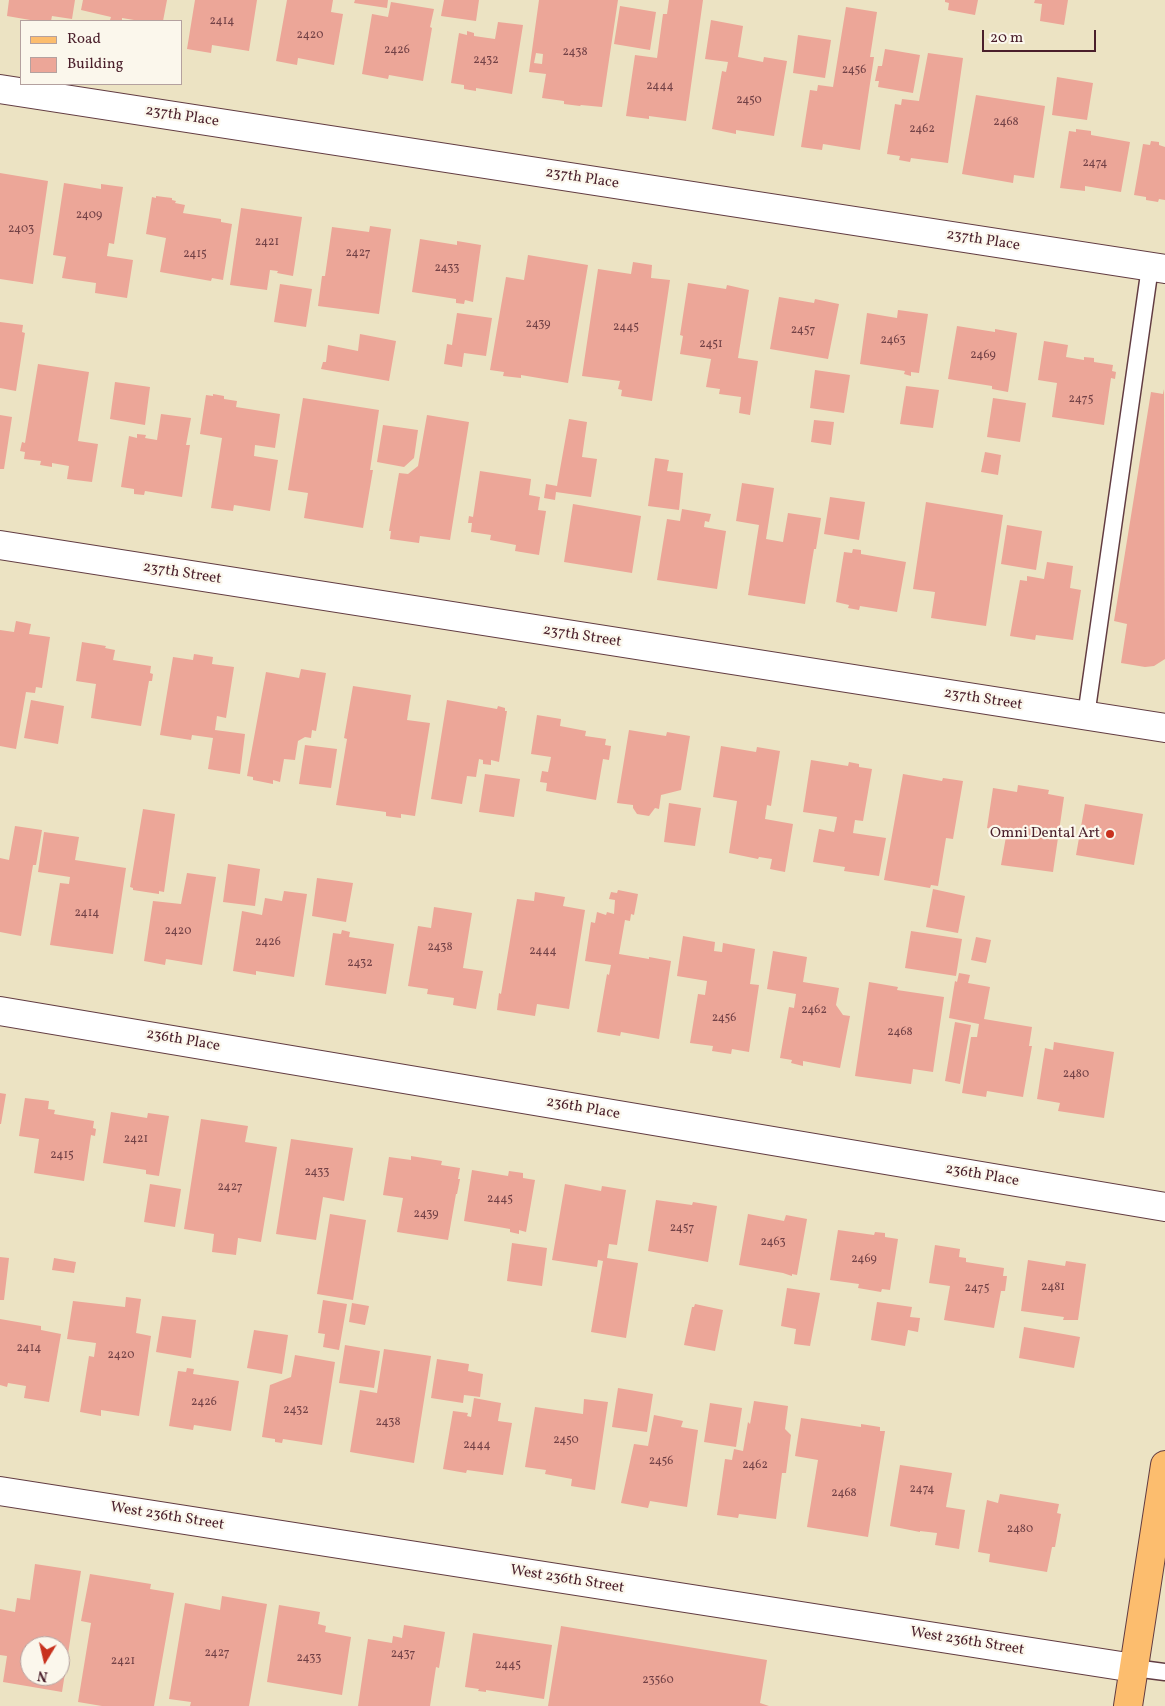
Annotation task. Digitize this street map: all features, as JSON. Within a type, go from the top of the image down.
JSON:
[{"type":"main road","points":[[1128,1706],[1165,1465]]},
{"type":"street","name":"237th Place","points":[[0,89],[1158,268]]},
{"type":"street","name":"237th Street","points":[[0,545],[1165,728]]},
{"type":"street","name":"236th Place","points":[[0,1011],[1165,1207]]},
{"type":"street","name":"West 236th Street","points":[[0,1491],[1134,1668]]},
{"type":"lane","points":[[1086,716],[1158,268]]},
{"type":"lane","points":[[1134,1668],[1165,1672]]},
{"type":"building","points":[[9,0],[75,0],[72,19],[52,16],[51,20],[30,20],[7,16]]},
{"type":"building","points":[[83,0],[167,0],[163,20],[122,18],[122,20],[110,20],[111,17],[81,10]]},
{"type":"building","points":[[195,0],[257,0],[249,51],[212,45],[211,53],[187,49]]},
{"type":"building","points":[[287,0],[333,0],[331,12],[343,14],[334,65],[298,58],[297,65],[276,61]]},
{"type":"building","points":[[355,0],[388,0],[387,8],[354,3]]},
{"type":"building","points":[[444,0],[479,0],[476,21],[441,16]]},
{"type":"building","points":[[539,0],[618,0],[602,107],[564,104],[564,101],[542,98],[546,74],[529,72]],"holes":[[[536,53],[543,54],[542,64],[534,63]]]},
{"type":"building","points":[[669,0],[703,0],[686,121],[649,116],[649,119],[626,116],[635,55],[657,58],[663,14],[667,14]]},
{"type":"building","points":[[945,0],[978,0],[975,15],[948,10],[949,3],[945,2]]},
{"type":"building","points":[[1035,0],[1068,0],[1064,25],[1040,21],[1042,4],[1034,3]]},
{"type":"building","points":[[391,2],[434,9],[423,81],[389,75],[388,79],[362,74],[372,14],[388,17]]},
{"type":"building","points":[[620,6],[656,12],[650,50],[614,44]]},
{"type":"building","points":[[846,7],[877,12],[870,57],[874,57],[860,150],[823,144],[822,150],[801,147],[810,90],[817,91],[818,85],[833,87]]},
{"type":"building","points":[[711,20],[743,26],[738,57],[763,62],[764,57],[787,61],[774,136],[736,130],[736,134],[712,129],[722,71],[726,72],[728,62],[705,59]]},
{"type":"building","points":[[498,22],[523,25],[512,94],[476,88],[476,91],[464,89],[464,85],[451,83],[459,33],[467,35],[467,31],[474,33],[474,36],[495,39]]},
{"type":"building","points":[[798,35],[831,40],[825,78],[793,73]]},
{"type":"building","points":[[885,49],[920,55],[913,93],[878,87],[879,81],[875,81],[878,66],[882,66]]},
{"type":"building","points":[[928,53],[963,58],[948,163],[911,158],[910,162],[899,160],[900,156],[887,154],[895,104],[901,105],[902,99],[919,101]]},
{"type":"building","points":[[1057,77],[1093,83],[1087,120],[1052,115]]},
{"type":"building","points":[[976,95],[1045,106],[1034,178],[1014,175],[1013,183],[962,174]]},
{"type":"building","points":[[1076,129],[1091,131],[1091,135],[1130,142],[1121,192],[1085,186],[1085,191],[1060,188],[1069,131],[1076,132]]},
{"type":"building","points":[[1151,141],[1159,142],[1159,145],[1165,147],[1165,200],[1159,199],[1158,202],[1134,195],[1143,144],[1150,145]]},
{"type":"building","points":[[0,173],[48,181],[33,284],[0,279]]},
{"type":"building","points":[[64,183],[101,189],[101,184],[123,187],[114,244],[109,243],[107,256],[133,260],[127,298],[95,293],[96,283],[62,278],[66,257],[53,255]]},
{"type":"building","points":[[156,196],[172,198],[172,200],[176,201],[175,203],[185,205],[183,213],[221,219],[221,222],[232,224],[223,280],[212,278],[211,281],[160,272],[166,238],[146,234],[152,197],[156,198]]},
{"type":"building","points":[[241,208],[302,217],[293,276],[270,270],[267,290],[230,285]]},
{"type":"building","points":[[370,226],[391,229],[379,314],[318,306],[322,276],[325,276],[332,227],[369,232]]},
{"type":"building","points":[[420,239],[457,245],[457,241],[481,245],[473,302],[465,300],[464,304],[456,303],[456,299],[412,292]]},
{"type":"building","points":[[528,255],[588,265],[568,383],[521,375],[521,378],[503,376],[504,372],[490,370],[506,277],[524,280]]},
{"type":"building","points":[[633,262],[652,265],[651,278],[670,280],[652,401],[621,396],[622,390],[618,389],[620,381],[582,376],[598,269],[631,274]]},
{"type":"building","points":[[688,283],[726,289],[727,285],[749,290],[738,358],[758,361],[750,415],[739,413],[741,397],[719,394],[720,389],[706,387],[711,359],[680,354],[683,336],[680,335]]},
{"type":"building","points":[[280,284],[312,289],[306,327],[274,322]]},
{"type":"building","points":[[779,297],[814,303],[815,299],[839,304],[828,359],[770,349]]},
{"type":"building","points":[[898,310],[928,314],[919,373],[911,372],[911,376],[904,374],[905,371],[860,364],[867,313],[897,318]]},
{"type":"building","points":[[457,313],[492,318],[486,356],[464,353],[462,367],[444,364],[447,344],[452,345]]},
{"type":"building","points":[[0,322],[23,325],[22,332],[25,333],[16,391],[0,388]]},
{"type":"building","points":[[957,326],[995,332],[995,329],[1017,333],[1008,392],[992,389],[992,386],[948,379]]},
{"type":"building","points":[[360,334],[396,341],[389,381],[321,369],[323,362],[326,362],[328,345],[358,351]]},
{"type":"building","points":[[1044,341],[1068,345],[1066,357],[1084,360],[1084,357],[1094,358],[1094,362],[1113,365],[1112,371],[1116,372],[1115,379],[1111,378],[1104,425],[1052,417],[1057,383],[1038,380]]},
{"type":"building","points":[[38,364],[89,372],[78,441],[98,444],[92,482],[67,479],[69,466],[52,463],[52,467],[40,465],[41,461],[24,459],[25,452],[20,451],[22,442],[25,443]]},
{"type":"building","points":[[815,370],[850,375],[844,413],[810,408]]},
{"type":"building","points":[[115,382],[150,387],[145,425],[110,419]]},
{"type":"building","points":[[906,386],[939,390],[933,428],[900,424]]},
{"type":"building","points":[[1164,389],[1165,659],[1154,666],[1145,667],[1121,663],[1127,624],[1114,621],[1151,392],[1163,394]]},
{"type":"building","points":[[213,394],[224,396],[224,399],[237,401],[236,407],[280,414],[275,448],[255,445],[254,456],[278,460],[270,511],[234,505],[233,511],[211,508],[222,438],[200,434],[206,395],[213,396]]},
{"type":"building","points":[[303,398],[379,410],[370,470],[373,470],[363,528],[304,518],[308,493],[288,490]]},
{"type":"building","points":[[993,398],[1026,403],[1020,442],[987,437]]},
{"type":"building","points":[[161,414],[191,418],[186,445],[190,445],[182,497],[145,491],[144,495],[134,494],[134,489],[121,487],[129,436],[137,438],[137,434],[146,435],[145,438],[157,440]]},
{"type":"building","points":[[0,415],[12,417],[4,469],[0,469]]},
{"type":"building","points":[[427,415],[469,422],[450,540],[420,536],[419,543],[390,539],[391,531],[389,531],[399,473],[408,474],[418,466]]},
{"type":"building","points":[[569,419],[587,422],[582,457],[597,459],[591,497],[556,492],[555,500],[544,498],[546,484],[557,486]]},
{"type":"building","points":[[814,420],[834,422],[831,445],[811,442]]},
{"type":"building","points":[[383,425],[418,430],[414,458],[404,467],[377,462]]},
{"type":"building","points":[[985,452],[1001,455],[998,475],[981,472]]},
{"type":"building","points":[[655,458],[669,460],[667,471],[683,473],[679,510],[648,506]]},
{"type":"building","points":[[480,471],[531,479],[529,495],[540,497],[538,510],[546,511],[539,555],[515,551],[516,545],[490,540],[491,535],[471,532],[472,523],[468,523],[469,516],[473,517]]},
{"type":"building","points":[[742,483],[774,488],[766,539],[783,542],[788,513],[821,518],[805,604],[748,595],[759,525],[736,521]]},
{"type":"building","points":[[830,497],[865,502],[859,540],[824,534]]},
{"type":"building","points":[[926,502],[1003,515],[986,626],[931,618],[935,592],[913,589]]},
{"type":"building","points":[[573,504],[641,516],[632,573],[564,562]]},
{"type":"building","points":[[682,509],[711,514],[709,522],[705,521],[704,527],[726,531],[717,589],[657,580],[667,519],[680,521]]},
{"type":"building","points":[[1007,525],[1042,531],[1036,570],[1001,564]]},
{"type":"building","points":[[853,549],[861,550],[861,554],[906,562],[897,612],[860,606],[859,610],[848,608],[849,605],[836,602],[844,552],[852,553]]},
{"type":"building","points":[[1047,562],[1073,566],[1070,588],[1081,590],[1073,640],[1036,635],[1035,640],[1010,636],[1020,580],[1027,581],[1027,576],[1044,579]]},
{"type":"building","points":[[16,621],[31,624],[29,634],[50,637],[42,688],[36,687],[35,693],[26,692],[16,749],[0,746],[0,630],[14,632]]},
{"type":"building","points":[[82,642],[106,646],[105,648],[115,650],[113,660],[151,666],[152,681],[149,681],[141,726],[91,718],[96,684],[76,681]]},
{"type":"building","points":[[194,654],[213,657],[212,664],[234,667],[226,718],[217,716],[215,730],[245,734],[240,774],[208,769],[213,738],[192,735],[191,740],[160,735],[173,657],[193,660]]},
{"type":"building","points":[[301,669],[326,673],[316,731],[312,730],[311,738],[305,737],[298,741],[295,760],[284,759],[280,782],[273,780],[273,784],[253,780],[253,777],[247,776],[266,672],[299,678]]},
{"type":"building","points":[[353,686],[411,695],[407,720],[430,723],[415,816],[401,814],[401,818],[386,816],[386,812],[336,805],[347,739],[344,738]]},
{"type":"building","points":[[31,700],[64,706],[58,744],[24,738]]},
{"type":"building","points":[[447,700],[497,709],[498,706],[505,708],[505,711],[507,711],[499,762],[491,760],[491,765],[483,764],[483,760],[479,759],[476,777],[467,776],[462,804],[431,799]]},
{"type":"building","points":[[537,715],[561,719],[560,726],[586,731],[585,736],[606,739],[605,745],[611,746],[609,760],[603,759],[596,800],[546,791],[547,783],[540,782],[542,771],[548,772],[551,757],[531,754]]},
{"type":"building","points":[[629,730],[666,736],[667,732],[690,736],[681,790],[661,795],[659,809],[655,808],[649,816],[637,814],[633,805],[617,803]]},
{"type":"building","points":[[305,745],[337,749],[331,788],[299,784]]},
{"type":"building","points":[[721,746],[756,752],[757,747],[780,751],[771,806],[767,805],[765,819],[793,824],[785,872],[770,869],[772,859],[759,857],[758,859],[729,853],[737,801],[713,797]]},
{"type":"building","points":[[811,760],[848,766],[849,762],[859,764],[859,767],[872,769],[863,821],[855,820],[853,833],[886,838],[879,876],[844,871],[845,867],[813,862],[819,829],[834,832],[837,817],[803,812]]},
{"type":"building","points":[[485,774],[520,779],[514,817],[479,812]]},
{"type":"building","points":[[903,774],[942,781],[943,778],[963,781],[953,839],[946,838],[938,886],[931,885],[930,888],[884,880]]},
{"type":"building","points":[[1018,785],[1049,790],[1048,794],[1064,797],[1053,872],[1001,865],[1007,831],[987,828],[993,788],[1017,792]]},
{"type":"building","points":[[669,803],[701,808],[695,846],[664,842]]},
{"type":"building","name":"Omni Dental Art","points":[[1085,804],[1143,814],[1134,865],[1076,855]]},
{"type":"building","points":[[143,809],[175,814],[164,892],[159,891],[159,894],[133,890],[130,887]]},
{"type":"building","points":[[15,826],[42,830],[36,865],[33,865],[21,936],[0,932],[0,858],[9,860]]},
{"type":"building","points":[[44,832],[79,837],[75,860],[126,868],[113,954],[50,945],[60,883],[69,884],[70,877],[38,872]]},
{"type":"building","points":[[228,864],[260,869],[255,906],[223,902]]},
{"type":"building","points":[[187,873],[216,877],[202,965],[166,959],[165,965],[144,961],[153,901],[181,904]]},
{"type":"building","points":[[317,878],[353,883],[346,922],[312,916]]},
{"type":"building","points":[[933,889],[965,896],[958,933],[926,927]]},
{"type":"building","points":[[618,890],[638,894],[634,915],[631,914],[630,921],[625,920],[619,954],[671,961],[659,1039],[621,1032],[620,1036],[597,1032],[607,974],[609,975],[611,965],[585,961],[591,922],[595,923],[597,912],[606,915],[607,912],[614,914],[615,900],[609,899],[611,892],[617,893]]},
{"type":"building","points":[[284,891],[307,894],[294,977],[256,971],[256,975],[233,971],[242,911],[262,915],[265,898],[282,901]]},
{"type":"building","points":[[535,892],[565,897],[563,906],[585,910],[569,1009],[537,1004],[535,1016],[497,1010],[517,899],[534,901]]},
{"type":"building","points":[[434,907],[472,913],[463,968],[483,971],[476,1009],[453,1005],[454,998],[427,994],[428,989],[408,986],[418,926],[431,928]]},
{"type":"building","points":[[342,930],[350,932],[349,937],[394,944],[386,994],[325,985],[333,933],[341,934]]},
{"type":"building","points":[[911,931],[962,939],[956,976],[905,968]]},
{"type":"building","points":[[683,936],[715,942],[714,951],[722,952],[723,943],[755,949],[750,984],[759,985],[749,1052],[732,1049],[731,1054],[712,1051],[713,1046],[690,1043],[698,994],[705,995],[707,981],[677,976]]},
{"type":"building","points":[[976,937],[991,940],[986,963],[971,960]]},
{"type":"building","points":[[773,951],[807,957],[803,982],[839,988],[836,1005],[843,1015],[850,1016],[840,1068],[803,1061],[803,1066],[791,1063],[792,1060],[780,1058],[789,1007],[794,1008],[796,994],[767,989]]},
{"type":"building","points":[[959,973],[970,975],[968,983],[990,987],[984,1019],[1032,1027],[1029,1046],[1032,1046],[1023,1097],[987,1091],[986,1097],[962,1093],[971,1037],[977,1037],[979,1024],[949,1018],[955,981],[957,982]]},
{"type":"building","points":[[869,982],[898,987],[897,990],[944,997],[933,1072],[913,1069],[911,1084],[855,1076]]},
{"type":"building","points":[[955,1022],[971,1025],[960,1084],[945,1081]]},
{"type":"building","points":[[1054,1042],[1114,1052],[1104,1118],[1058,1111],[1060,1103],[1037,1099],[1045,1048],[1053,1050]]},
{"type":"building","points":[[0,1093],[6,1094],[1,1124],[0,1124]]},
{"type":"building","points":[[25,1098],[49,1101],[48,1109],[55,1110],[54,1114],[94,1121],[95,1136],[91,1135],[84,1181],[34,1173],[39,1139],[19,1136]]},
{"type":"building","points":[[111,1112],[147,1118],[148,1113],[169,1116],[159,1176],[146,1174],[146,1170],[103,1163]]},
{"type":"building","points":[[201,1119],[248,1126],[245,1142],[277,1147],[261,1242],[238,1238],[236,1255],[212,1252],[214,1234],[184,1229]]},
{"type":"building","points":[[291,1139],[353,1148],[344,1201],[323,1197],[316,1240],[276,1234]]},
{"type":"building","points":[[411,1156],[442,1161],[441,1165],[460,1168],[458,1179],[460,1179],[448,1240],[397,1232],[403,1198],[383,1195],[389,1157],[411,1160]]},
{"type":"building","points":[[472,1170],[508,1176],[509,1171],[523,1173],[523,1178],[535,1180],[526,1232],[519,1230],[519,1234],[510,1232],[510,1229],[464,1221]]},
{"type":"building","points":[[150,1184],[181,1189],[175,1227],[144,1222]]},
{"type":"building","points":[[565,1184],[601,1191],[602,1186],[626,1190],[617,1245],[609,1244],[607,1258],[638,1263],[626,1338],[591,1332],[603,1261],[598,1260],[597,1267],[552,1260]]},
{"type":"building","points":[[656,1200],[692,1205],[693,1202],[717,1206],[708,1262],[648,1251]]},
{"type":"building","points":[[330,1214],[366,1220],[353,1300],[317,1294]]},
{"type":"building","points":[[748,1214],[784,1221],[786,1215],[807,1219],[797,1275],[792,1274],[792,1276],[739,1265]]},
{"type":"building","points":[[838,1230],[874,1235],[875,1232],[885,1233],[885,1237],[898,1239],[890,1290],[882,1289],[881,1292],[858,1288],[859,1284],[830,1280]]},
{"type":"building","points":[[512,1243],[547,1248],[542,1286],[507,1281]]},
{"type":"building","points":[[935,1245],[960,1249],[959,1257],[966,1258],[966,1262],[1004,1268],[1003,1276],[1007,1276],[1005,1291],[1001,1291],[994,1328],[944,1320],[950,1286],[929,1283]]},
{"type":"building","points":[[0,1257],[9,1258],[4,1300],[0,1300]]},
{"type":"building","points":[[54,1258],[76,1262],[74,1273],[52,1270]]},
{"type":"building","points":[[1028,1260],[1065,1266],[1066,1261],[1086,1264],[1078,1320],[1063,1320],[1064,1317],[1021,1311]]},
{"type":"building","points":[[787,1288],[820,1293],[810,1346],[794,1344],[796,1329],[781,1326]]},
{"type":"building","points":[[126,1297],[141,1299],[136,1333],[151,1336],[139,1416],[101,1410],[101,1416],[80,1412],[89,1356],[94,1357],[96,1343],[67,1339],[73,1301],[125,1307]]},
{"type":"building","points":[[323,1300],[347,1304],[339,1350],[323,1347],[325,1334],[318,1333]]},
{"type":"building","points":[[877,1302],[912,1307],[910,1317],[920,1318],[918,1332],[908,1330],[905,1346],[871,1340]]},
{"type":"building","points":[[352,1303],[369,1306],[365,1325],[349,1322]]},
{"type":"building","points":[[695,1304],[723,1310],[715,1351],[684,1345],[692,1307]]},
{"type":"building","points":[[162,1316],[196,1320],[191,1358],[156,1352]]},
{"type":"building","points":[[0,1319],[41,1326],[41,1330],[61,1334],[49,1402],[24,1398],[26,1386],[8,1383],[7,1387],[0,1385]]},
{"type":"building","points":[[1024,1327],[1080,1337],[1074,1368],[1019,1358]]},
{"type":"building","points":[[254,1330],[288,1335],[282,1374],[247,1368]]},
{"type":"building","points":[[345,1345],[380,1351],[374,1388],[339,1383]]},
{"type":"building","points":[[384,1349],[431,1356],[414,1463],[350,1452],[360,1390],[377,1393]]},
{"type":"building","points":[[295,1355],[335,1362],[322,1445],[283,1439],[282,1443],[275,1442],[275,1439],[262,1437],[270,1385],[291,1377]]},
{"type":"building","points":[[437,1359],[469,1364],[468,1371],[483,1374],[480,1397],[464,1395],[463,1403],[431,1398]]},
{"type":"building","points":[[187,1368],[194,1369],[193,1374],[239,1381],[231,1431],[194,1425],[193,1430],[169,1426],[178,1371],[186,1372]]},
{"type":"building","points":[[618,1388],[653,1394],[647,1432],[612,1427]]},
{"type":"building","points":[[474,1398],[501,1403],[498,1421],[512,1423],[503,1475],[467,1470],[466,1473],[443,1469],[453,1411],[468,1413],[467,1416],[471,1417]]},
{"type":"building","points":[[584,1399],[608,1402],[595,1490],[571,1486],[572,1479],[545,1474],[546,1470],[525,1467],[535,1407],[583,1414]]},
{"type":"building","points":[[754,1401],[788,1406],[785,1429],[791,1435],[786,1473],[782,1473],[776,1519],[739,1514],[738,1518],[717,1515],[725,1459],[732,1460],[734,1449],[743,1451]]},
{"type":"building","points":[[710,1403],[742,1408],[736,1447],[704,1442]]},
{"type":"building","points":[[654,1415],[683,1421],[681,1427],[698,1430],[687,1507],[650,1501],[648,1508],[621,1503],[634,1444],[648,1446]]},
{"type":"building","points":[[801,1418],[861,1427],[861,1424],[880,1427],[880,1431],[885,1431],[868,1537],[807,1527],[818,1460],[795,1456]]},
{"type":"building","points":[[900,1465],[952,1473],[946,1507],[965,1510],[959,1549],[935,1545],[937,1533],[920,1532],[890,1526]]},
{"type":"building","points":[[1000,1494],[1059,1504],[1057,1513],[1061,1514],[1055,1547],[1052,1547],[1047,1572],[989,1562],[990,1554],[978,1552],[987,1500],[998,1503]]},
{"type":"building","points":[[35,1564],[81,1571],[70,1641],[70,1636],[20,1636],[20,1685],[3,1682],[7,1656],[0,1655],[0,1609],[15,1612],[17,1598],[30,1600]]},
{"type":"building","points":[[90,1574],[151,1584],[150,1589],[174,1593],[154,1706],[102,1706],[78,1702],[91,1623],[81,1621]]},
{"type":"building","points":[[222,1596],[267,1604],[249,1706],[190,1706],[191,1702],[169,1699],[185,1603],[220,1610]]},
{"type":"building","points":[[279,1605],[320,1612],[318,1624],[326,1626],[325,1632],[351,1637],[342,1695],[267,1682]]},
{"type":"building","points":[[404,1625],[445,1632],[439,1668],[436,1667],[430,1706],[358,1706],[368,1639],[392,1643],[393,1636],[402,1638]]},
{"type":"building","points":[[561,1626],[767,1660],[760,1703],[769,1706],[548,1706]]},
{"type":"building","points":[[473,1633],[552,1645],[544,1699],[486,1690],[486,1692],[478,1691],[479,1689],[465,1687]]},
{"type":"building","points":[[27,1686],[63,1686],[62,1692]]},
{"type":"place","name":"Omni Dental Art","points":[[1110,834]]}]
